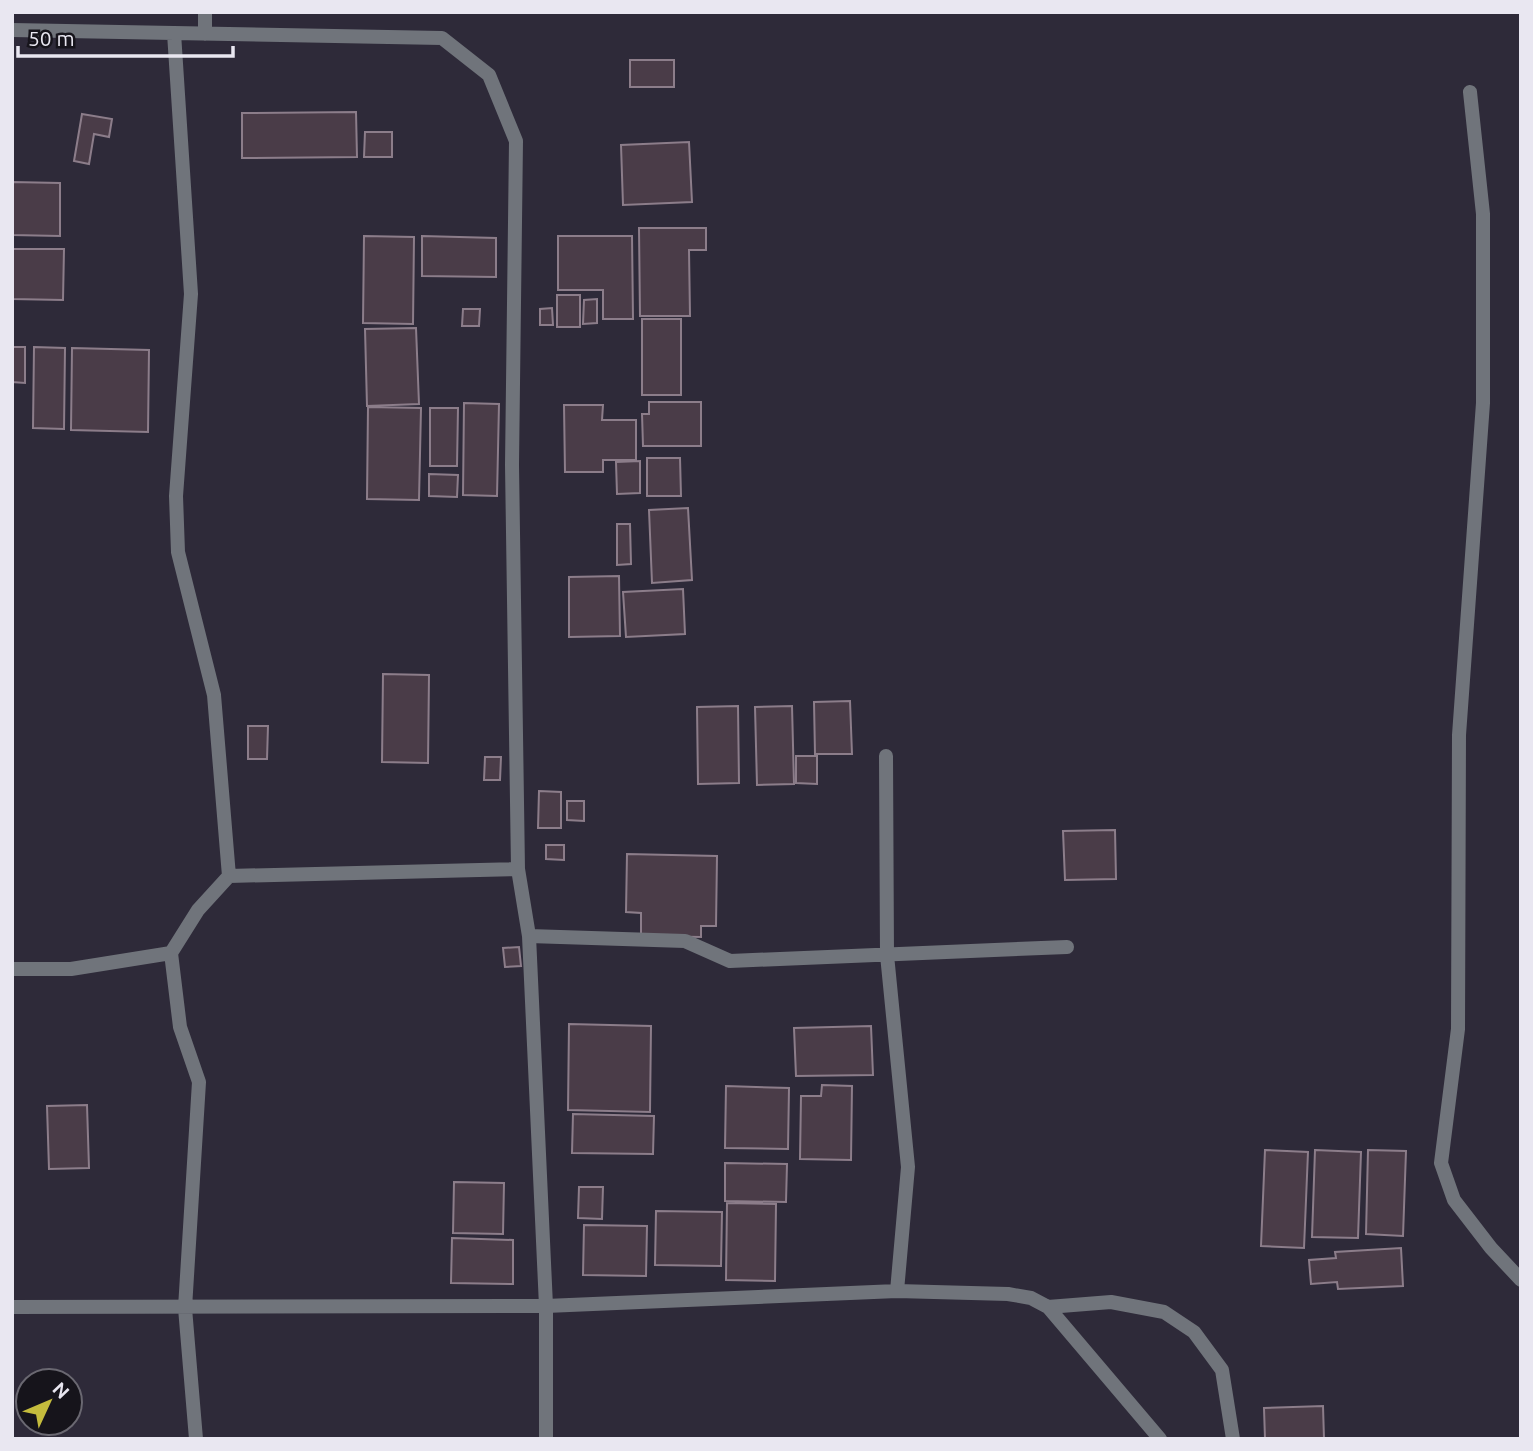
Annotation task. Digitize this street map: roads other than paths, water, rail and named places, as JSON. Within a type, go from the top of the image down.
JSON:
[{"type":"street","points":[[205,12],[205,34]]},
{"type":"street","points":[[12,30],[442,38],[489,75],[516,142],[512,465],[518,869],[528,936],[546,1306],[546,1439]]},
{"type":"street","points":[[174,33],[191,294],[176,496],[178,552],[214,695],[229,876]]},
{"type":"street","points":[[1470,92],[1483,214],[1483,403],[1459,735],[1458,1029],[1441,1163],[1454,1200],[1491,1248],[1521,1280]]},
{"type":"street","points":[[886,756],[887,955],[908,1167],[897,1291]]},
{"type":"street","points":[[196,1439],[184,1308],[199,1082],[180,1027],[171,953],[198,910],[229,876],[518,869]]},
{"type":"street","points":[[528,936],[685,940],[730,961],[1067,947]]},
{"type":"street","points":[[12,969],[71,969],[171,953]]},
{"type":"street","points":[[12,1307],[546,1306],[897,1291],[1008,1294],[1031,1298],[1048,1307],[1160,1439]]},
{"type":"street","points":[[1048,1307],[1111,1302],[1164,1312],[1194,1332],[1222,1370],[1233,1439]]}]
